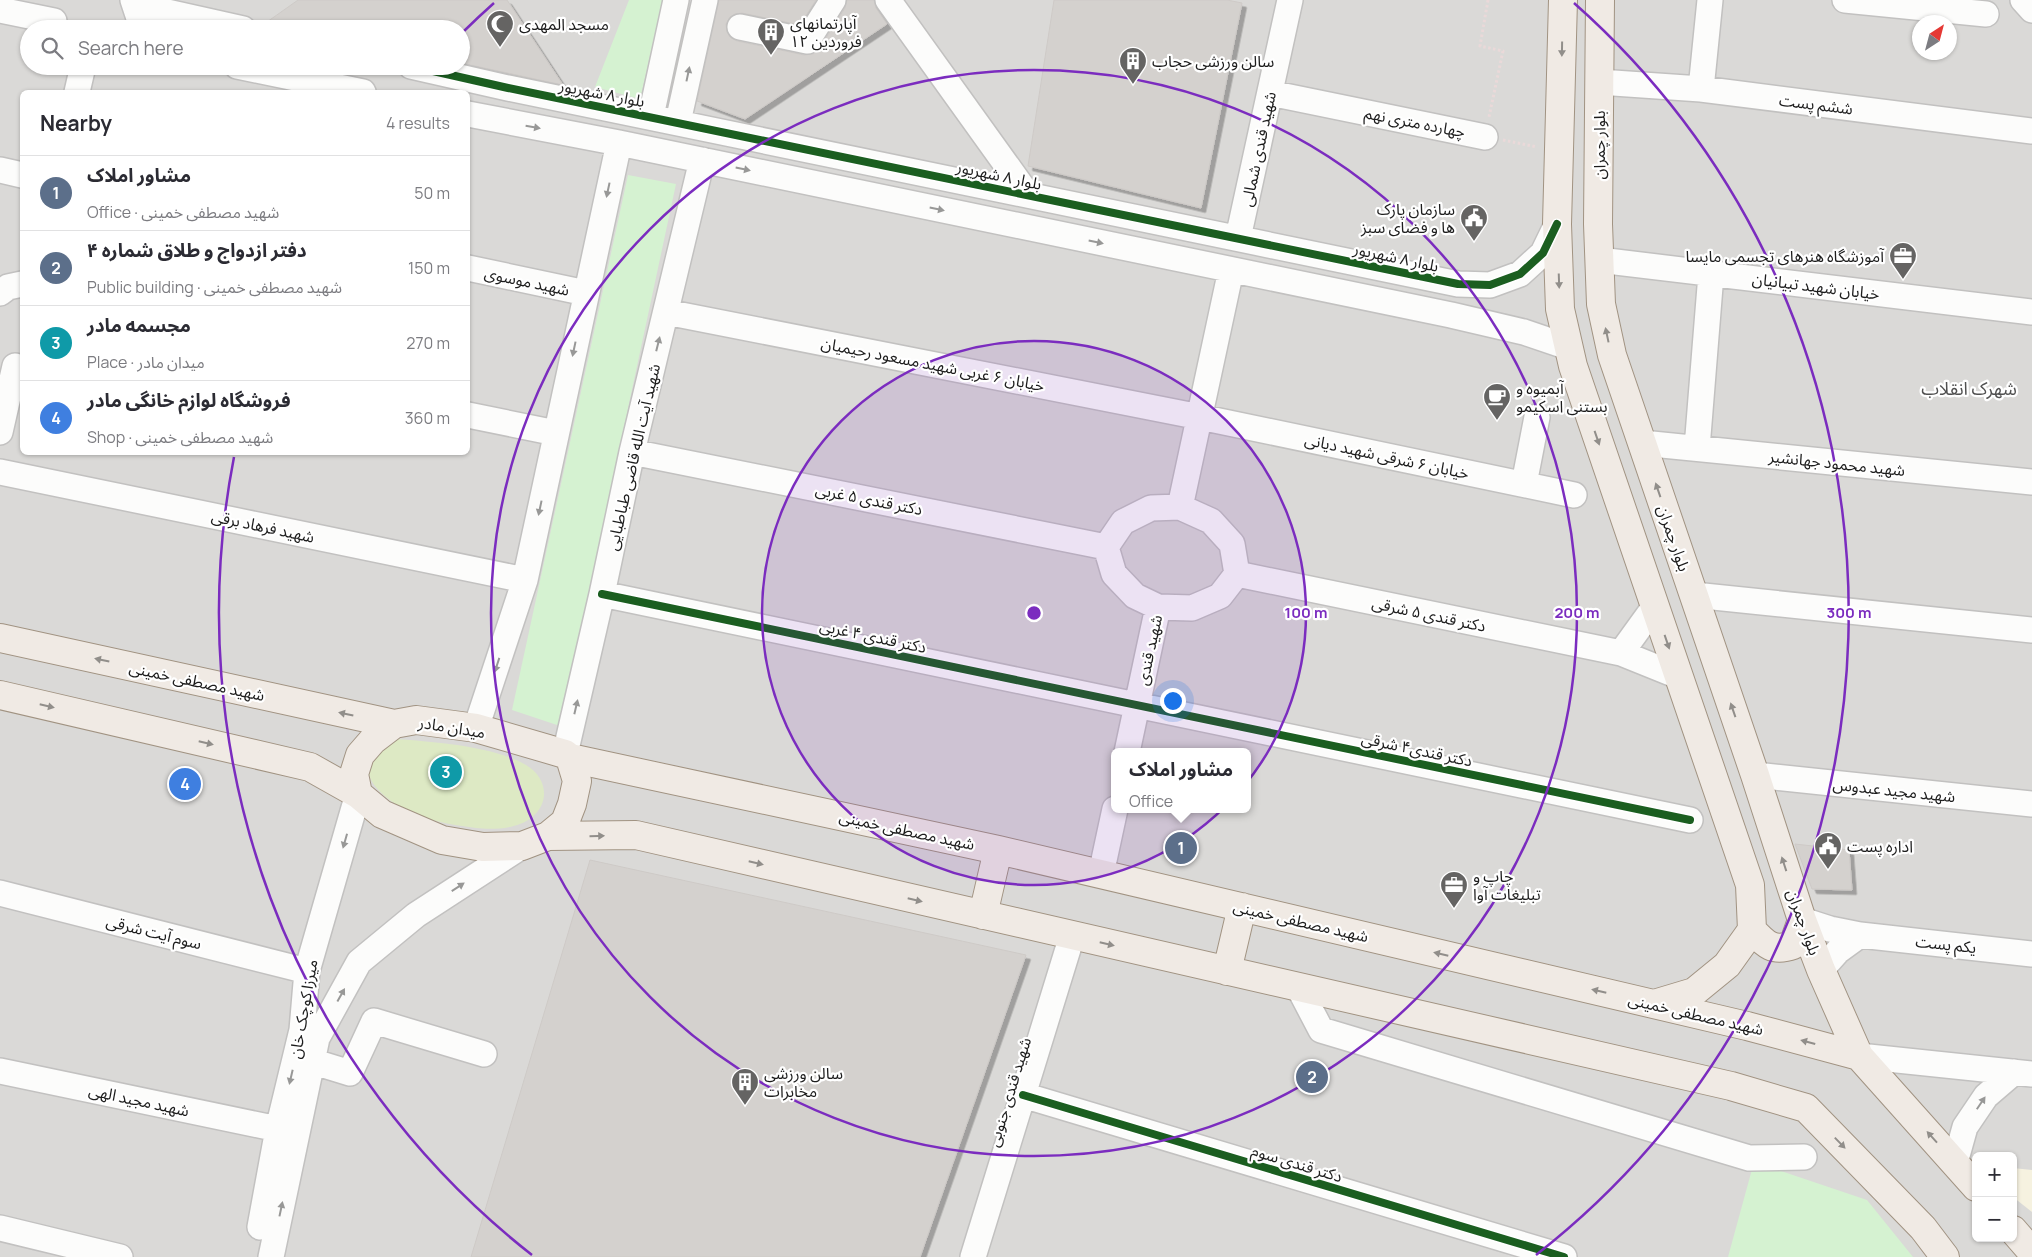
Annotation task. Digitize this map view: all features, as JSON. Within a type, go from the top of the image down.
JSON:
[{"type":"main road","points":[[1563,0],[1557,224],[1560,309],[1572,366],[1750,886],[1752,930],[1727,965],[1694,992],[1654,1004]]},
{"type":"main road","name":"بلوار چمران","points":[[1600,0],[1599,260],[1601,304],[1611,350],[1755,775],[1802,920],[1821,970],[1859,1056]]},
{"type":"main road","name":"شهید مصطفی خمینی","points":[[0,638],[394,724]]},
{"type":"main road","points":[[0,695],[310,767],[358,794],[382,814],[442,840],[482,847],[522,846],[548,836],[565,822],[572,804],[577,781],[567,756]]},
{"type":"main road","name":"میدان مادر","points":[[358,794],[354,774],[360,755],[373,740],[394,724],[416,720],[476,728],[567,756]]},
{"type":"main road","name":"شهید مصطفی خمینی","points":[[567,756],[998,850],[1747,1026],[1859,1056]]},
{"type":"main road","points":[[548,836],[636,835],[1731,1086],[1806,1108],[1923,1228],[1945,1257]]},
{"type":"main road","points":[[982,915],[998,850]]},
{"type":"main road","points":[[1227,971],[1242,907]]},
{"type":"main road","points":[[1752,930],[1764,943],[1781,949],[1793,945],[1802,920]]},
{"type":"main road","points":[[1859,1056],[1972,1182]]},
{"type":"main road","points":[[2017,1235],[2032,1252]]},
{"type":"street","points":[[651,116],[676,0]]},
{"type":"street","points":[[678,122],[705,0]]},
{"type":"street","points":[[740,27],[807,41],[833,0]]},
{"type":"street","points":[[888,0],[1028,194]]},
{"type":"street","name":"شهید قندی شمالی","points":[[1238,238],[1290,0]]},
{"type":"street","points":[[1701,89],[1710,0]]},
{"type":"street","points":[[1845,0],[1986,14]]},
{"type":"street","points":[[2022,0],[2032,10]]},
{"type":"street","points":[[0,10],[56,16]]},
{"type":"street","points":[[136,11],[190,20]]},
{"type":"street","points":[[77,90],[81,75]]},
{"type":"street","points":[[281,75],[353,90]]},
{"type":"street","name":"بلوار ۸ شهریور","points":[[451,75],[1458,284],[1490,285],[1520,274],[1543,253],[1557,224]]},
{"type":"street","name":"ششم پست","points":[[1599,82],[1701,89],[2032,131]]},
{"type":"street","points":[[500,121],[508,88]]},
{"type":"street","name":"چهارده متری نهم","points":[[1270,93],[1485,137]]},
{"type":"street","points":[[470,114],[700,171],[906,202],[1524,332],[1568,347]]},
{"type":"street","points":[[476,728],[525,580],[617,152]]},
{"type":"street","points":[[0,170],[20,175]]},
{"type":"street","points":[[906,202],[912,170]]},
{"type":"street","name":"شهید آیت الله قاضی طباطبایی","points":[[567,756],[632,452],[700,171]]},
{"type":"street","points":[[1337,292],[1344,260]]},
{"type":"street","name":"خیابان شهید تبیانیان","points":[[1599,260],[2032,312]]},
{"type":"street","name":"شهید موسوی","points":[[470,268],[586,293]]},
{"type":"street","points":[[1180,507],[1231,270]]},
{"type":"street","points":[[1697,448],[1711,274]]},
{"type":"street","points":[[0,293],[8,287],[20,284]]},
{"type":"street","name":"خیابان ۶ غربی شهید مسعود رحیمیان","points":[[666,312],[1200,417]]},
{"type":"street","points":[[0,432],[12,364]]},
{"type":"street","points":[[470,415],[556,433]]},
{"type":"street","name":"خیابان ۶ شرقی شهید دیانی","points":[[1200,417],[1574,495]]},
{"type":"street","points":[[1524,484],[1537,417]]},
{"type":"street","name":"شهید محمود جهانشیر","points":[[1642,443],[2032,482]]},
{"type":"street","name":"دکتر قندی ۵ غربی","points":[[632,452],[1106,547]]},
{"type":"street","name":"شهید فرهاد برقی","points":[[0,472],[525,580]]},
{"type":"street","points":[[1180,507],[1212,521],[1232,544],[1237,574],[1220,596],[1192,608],[1158,606],[1134,596],[1114,574],[1106,547],[1122,522],[1151,508],[1180,507]]},
{"type":"street","name":"دکتر قندی ۵ شرقی","points":[[1237,574],[1622,654],[1678,676]]},
{"type":"street","name":"دکتر قندی ۴ غربی","points":[[602,594],[1137,706]]},
{"type":"street","points":[[1694,595],[2032,630]]},
{"type":"street","name":"شهید قندی","points":[[1128,748],[1158,606]]},
{"type":"street","points":[[1622,654],[1654,606]]},
{"type":"street","name":"دکتر قندی۴ شرقی","points":[[1137,706],[1690,820]]},
{"type":"street","name":"شهید مجید عبدوس","points":[[1755,775],[2032,804]]},
{"type":"street","name":"میرزا کوچک خان","points":[[254,1257],[278,1129],[302,1030],[307,972],[358,794]]},
{"type":"street","points":[[1101,874],[1114,813]]},
{"type":"street","name":"میرزا کوچک خان","points":[[271,1257],[314,1049],[359,962],[416,915],[522,846]]},
{"type":"street","name":"سوم آیت شرقی","points":[[0,893],[307,972]]},
{"type":"street","name":"یکم پست","points":[[1802,920],[1830,929],[1860,935],[2032,954]]},
{"type":"street","points":[[1821,970],[1838,951],[1860,935]]},
{"type":"street","name":"شهید قندی جنوبی","points":[[973,1257],[1072,936]]},
{"type":"street","points":[[1299,988],[1321,1030],[1749,1158],[1804,1156]]},
{"type":"street","points":[[314,1049],[350,1073],[374,1021],[484,1054]]},
{"type":"street","points":[[1859,1056],[2023,1073]]},
{"type":"street","name":"شهید مجید الهی","points":[[0,1071],[278,1129]]},
{"type":"street","points":[[1955,1163],[1965,1127],[1986,1096],[2023,1073]]},
{"type":"street","name":"دکتر قندی سوم","points":[[1023,1095],[1564,1257]]},
{"type":"street","points":[[0,1228],[120,1257]]},
{"type":"path","points":[[1485,137],[1503,51],[1480,46],[1488,0]]},
{"type":"shaded area","points":[[0,0],[2032,0],[2032,1257],[0,1257]]},
{"type":"shaded area","points":[[2017,1168],[2032,1170],[2032,1212],[2017,1200]]},
{"type":"green space","points":[[629,0],[663,0],[640,99],[595,87]]},
{"type":"green space","points":[[628,175],[676,184],[560,726],[512,710]]},
{"type":"green space","points":[[397,739],[481,749],[513,759],[526,765],[538,776],[544,790],[542,805],[525,822],[512,827],[497,829],[449,824],[414,814],[384,795],[377,788],[368,773],[368,764],[372,756]]},
{"type":"green space","points":[[1754,1162],[1867,1200],[1913,1257],[1728,1257]]},
{"type":"building","name":"مسجد المهدی","points":[[298,0],[507,0],[563,85],[470,65],[470,20],[270,20]]},
{"type":"building","name":"آپارتمانهای ۱۲ فروردین","points":[[719,0],[816,0],[800,25],[742,13],[730,17],[726,24],[730,37],[737,41],[804,55],[813,54],[819,49],[845,8],[847,0],[874,0],[876,8],[887,24],[745,119],[697,101]]},
{"type":"building","name":"سالن ورزشی حجاب","points":[[1054,0],[1227,0],[1242,3],[1201,208],[1028,166]]},
{"type":"building","name":"اداره پست","points":[[1795,844],[1849,850],[1852,890],[1812,889]]},
{"type":"building","name":"سالن ورزشی مخابرات","points":[[590,860],[1026,955],[920,1257],[471,1257]]},
{"type":"cycle path","points":[[451,75],[1458,284],[1490,285],[1520,274],[1543,253],[1557,224]]},
{"type":"cycle path","points":[[602,594],[1690,820]]},
{"type":"cycle path","points":[[1023,1095],[1564,1257]]},
{"type":"place","name":"مسجد المهدی","points":[[500,48]]},
{"type":"place","name":"آپارتمانهای ۱۲ فروردین","points":[[771,56]]},
{"type":"place","name":"سالن ورزشی حجاب","points":[[1133,85]]},
{"type":"place","name":"سازمان پارک ها و فضای سبز","points":[[1474,242]]},
{"type":"place","name":"آموزشگاه هنرهای تجسمی مایسا","points":[[1903,280]]},
{"type":"place","name":"آبمیوه و بستنی اسکیمو","points":[[1497,421]]},
{"type":"place","name":"مجسمه مادر","points":[[446,772]]},
{"type":"place","name":"فروشگاه لوازم خانگی مادر","points":[[185,784]]},
{"type":"place","name":"مشاور املاک","points":[[1181,848]]},
{"type":"place","name":"اداره پست","points":[[1828,870]]},
{"type":"place","name":"چاپ و تبلیغات آوا","points":[[1454,909]]},
{"type":"place","name":"دفتر ازدواج و طلاق شماره ۴","points":[[1312,1077]]},
{"type":"place","name":"سالن ورزشی مخابرات","points":[[745,1106]]},
{"type":"district","name":"شهرک انقلاب","points":[[1969,389]]}]
